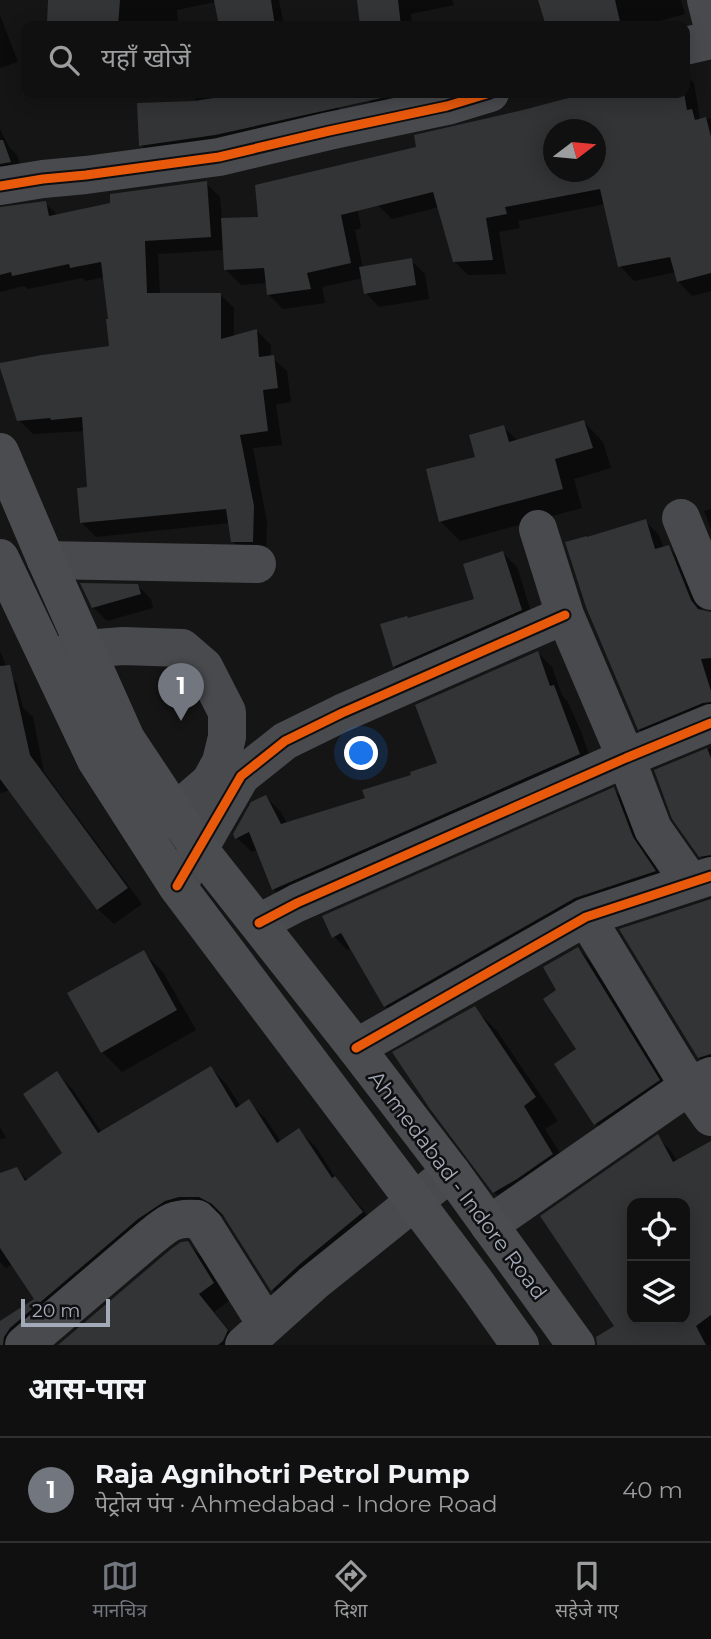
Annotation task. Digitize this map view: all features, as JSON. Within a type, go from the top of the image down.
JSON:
[{"type":"highway","name":"Ahmedabad - Indore Road","points":[[0,452],[126,739],[199,849],[451,1172],[576,1345]]},
{"type":"highway","points":[[2,565],[96,760],[177,886],[520,1345]]},
{"type":"street","points":[[706,0],[711,20]]},
{"type":"street","points":[[690,45],[711,40]]},
{"type":"street","points":[[0,186],[43,178],[219,158],[473,98]]},
{"type":"street","points":[[681,518],[711,591]]},
{"type":"street","points":[[356,1048],[586,917],[700,879],[653,829],[565,615],[538,529]]},
{"type":"street","points":[[46,560],[257,564]]},
{"type":"street","points":[[177,886],[241,776],[285,741],[342,713],[565,615]]},
{"type":"street","points":[[48,658],[85,649],[123,646],[182,648],[204,667],[227,712],[227,737],[221,762],[210,782],[143,833]]},
{"type":"street","points":[[258,923],[626,758],[711,723]]},
{"type":"street","points":[[586,917],[700,1081],[711,1117]]},
{"type":"street","points":[[489,1225],[700,1081]]},
{"type":"street","points":[[24,1345],[152,1236],[171,1222],[184,1218],[197,1219],[205,1227],[255,1334],[313,1283],[451,1172]]},
{"type":"building","points":[[48,0],[120,0],[118,21],[47,21]]},
{"type":"building","points":[[214,0],[271,0],[274,21],[218,21]]},
{"type":"building","points":[[357,0],[398,0],[400,21],[359,21]]},
{"type":"building","points":[[538,0],[615,0],[620,21],[544,21]]},
{"type":"building","points":[[214,98],[382,98],[215,135],[139,146],[137,103]]},
{"type":"building","points":[[568,98],[685,98],[687,110],[692,109],[695,120],[706,117],[711,137],[711,273],[677,282],[670,257],[618,267],[600,189],[505,207],[507,214],[486,218],[493,260],[453,262],[433,192],[341,215],[351,263],[307,273],[311,289],[267,295],[264,268],[224,270],[221,218],[258,217],[255,185],[416,147],[414,135]]},
{"type":"building","points":[[0,140],[3,140],[11,162],[0,164]]},
{"type":"building","points":[[207,181],[211,237],[145,241],[147,293],[221,293],[221,339],[257,329],[259,357],[274,355],[278,388],[263,390],[268,431],[240,435],[254,506],[253,542],[231,542],[226,509],[80,523],[77,488],[87,487],[82,417],[17,421],[0,363],[109,346],[101,262],[70,268],[69,264],[12,276],[11,272],[0,275],[0,207],[46,201],[49,216],[110,203],[110,194]]},
{"type":"building","points":[[412,258],[416,285],[364,294],[359,267]]},
{"type":"building","points":[[584,420],[593,448],[555,459],[563,489],[439,522],[426,469],[475,457],[469,435],[504,425],[509,442]]},
{"type":"building","points":[[646,519],[655,549],[669,545],[691,600],[698,609],[711,612],[711,658],[701,659],[711,691],[711,702],[638,730],[586,607],[565,542]]},
{"type":"building","points":[[503,551],[522,610],[393,667],[380,624],[474,599],[463,564]]},
{"type":"building","points":[[80,583],[138,584],[141,594],[92,608]]},
{"type":"building","points":[[538,651],[550,686],[554,685],[580,754],[272,890],[249,832],[235,839],[233,834],[251,802],[266,795],[281,824],[365,798],[362,790],[411,775],[410,772],[437,763],[415,705]]},
{"type":"building","points":[[10,665],[30,755],[128,888],[97,910],[0,779],[0,666]]},
{"type":"building","points":[[707,748],[711,758],[711,855],[699,857],[672,819],[654,770]]},
{"type":"building","points":[[614,787],[633,837],[656,871],[575,898],[384,1007],[341,933],[332,938],[322,916]]},
{"type":"building","points":[[711,899],[711,1054],[698,1058],[619,929]]},
{"type":"building","points":[[578,947],[660,1080],[594,1125],[554,1064],[576,1049],[543,999],[556,990],[543,967]]},
{"type":"building","points":[[144,950],[177,1010],[101,1053],[67,993]]},
{"type":"building","points":[[475,1006],[536,1097],[524,1106],[553,1154],[493,1193],[430,1109],[392,1052]]},
{"type":"building","points":[[211,1066],[236,1108],[249,1099],[277,1143],[299,1128],[332,1178],[335,1176],[363,1212],[271,1291],[223,1215],[212,1204],[199,1197],[179,1197],[165,1201],[138,1219],[10,1328],[4,1337],[3,1345],[0,1345],[0,1321],[34,1299],[0,1248],[0,1173],[17,1167],[25,1181],[62,1153],[23,1094],[57,1071],[98,1133]]},
{"type":"building","points":[[658,1134],[673,1162],[711,1141],[711,1315],[696,1326],[706,1345],[597,1345],[596,1337],[614,1326],[540,1216]]},
{"type":"building","points":[[188,1241],[214,1283],[199,1294],[228,1330],[218,1345],[58,1345],[171,1249]]},
{"type":"cycle path","points":[[0,186],[219,157],[473,98]]},
{"type":"cycle path","points":[[177,886],[241,776],[285,741],[342,713],[565,615]]},
{"type":"cycle path","points":[[259,923],[297,903],[711,723]]},
{"type":"cycle path","points":[[356,1048],[586,917],[711,876]]},
{"type":"place","name":"Raja Agnihotri Petrol Pump","points":[[181,721]]}]
